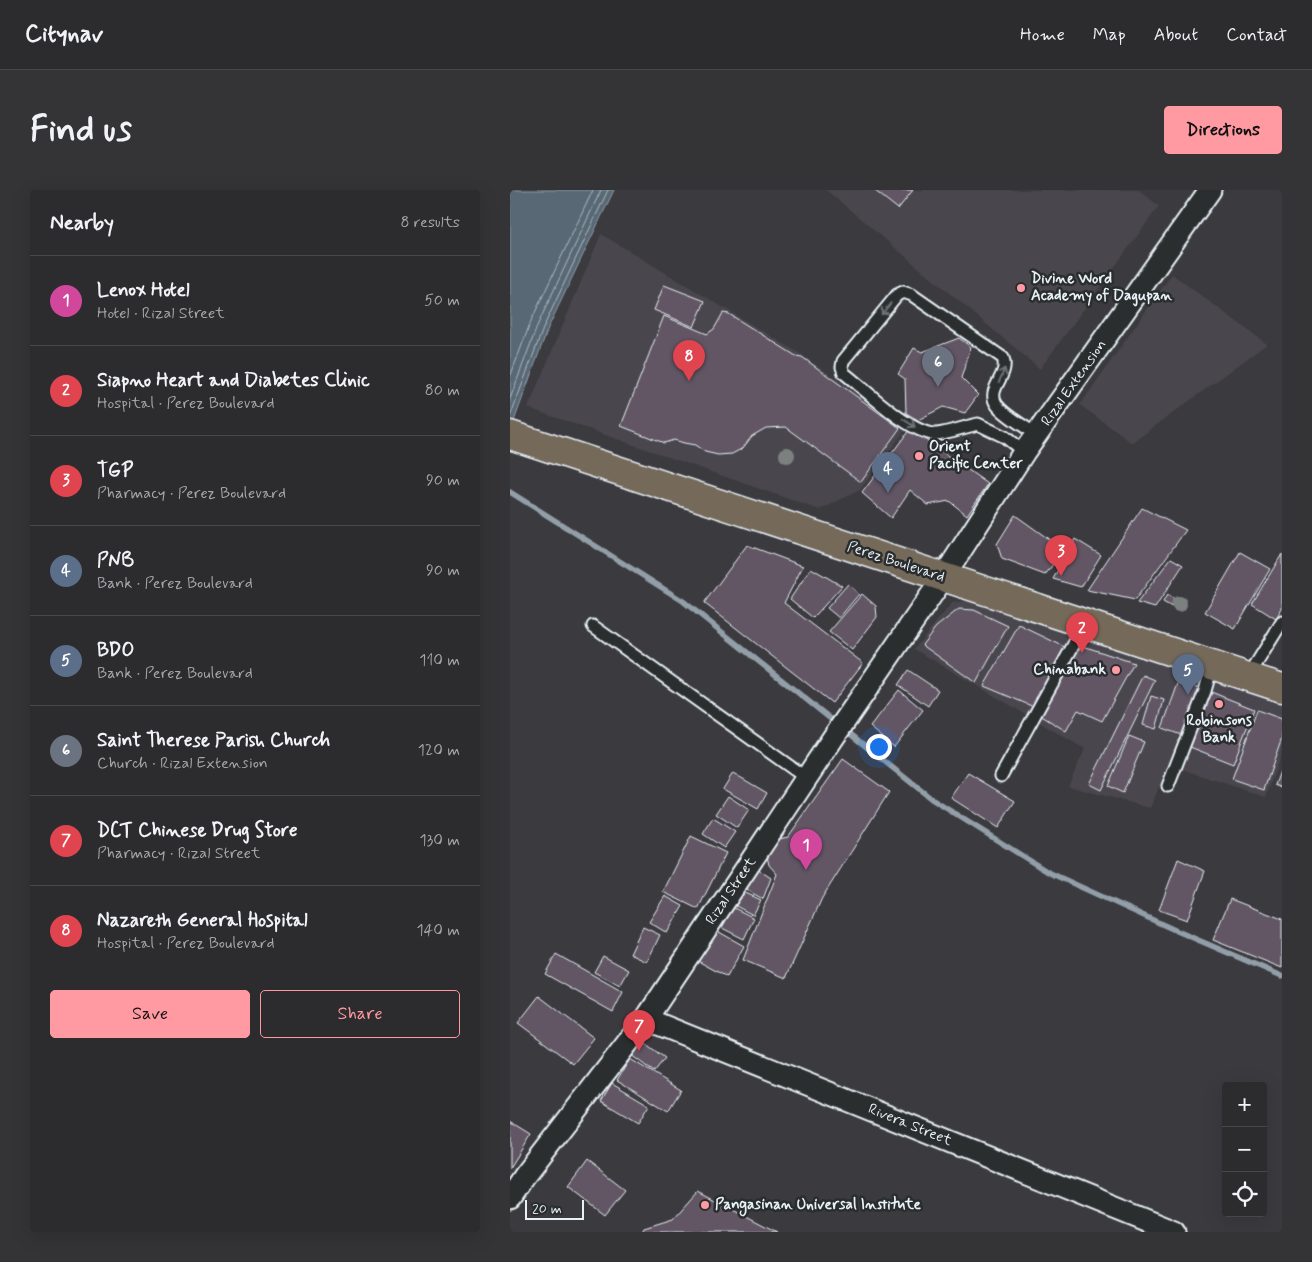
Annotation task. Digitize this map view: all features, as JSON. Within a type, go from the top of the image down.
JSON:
[{"type":"main road","name":"Perez Boulevard","points":[[510,435],[1282,688]]},
{"type":"street","name":"Rizal Extension","points":[[943,578],[1024,452],[1038,435],[1210,190]]},
{"type":"street","name":"Rizal Street","points":[[510,1198],[524,1176],[646,1019],[832,738],[943,578]]},
{"type":"street","name":"Rivera Street","points":[[646,1019],[1174,1232]]},
{"type":"lane","points":[[1024,452],[1005,437],[978,424],[935,434],[919,430],[883,405],[844,373],[842,361],[896,295],[903,292],[912,294],[1003,358],[1005,370],[993,393],[995,403],[1000,409],[1038,435]]},
{"type":"lane","points":[[1248,677],[1282,622]]},
{"type":"lane","points":[[1001,776],[1085,624]]},
{"type":"lane","points":[[593,626],[806,778]]},
{"type":"lane","points":[[1168,786],[1205,691],[1212,666]]},
{"type":"shaded area","name":"Divine Word Academy of Dagupan","points":[[826,190],[1139,190],[1159,206],[1040,369]]},
{"type":"shaded area","points":[[601,234],[799,353],[907,428],[860,490],[820,510],[528,408]]},
{"type":"shaded area","name":"Divine Word Academy of Dagupan","points":[[1172,274],[1267,344],[1132,443],[1080,405]]},
{"type":"shaded area","points":[[978,599],[1282,703],[1282,751],[1266,797],[1169,765],[1150,808],[1068,786],[1085,749],[914,649],[952,603]]},
{"type":"water","points":[[510,190],[614,190],[548,328],[510,432]]},
{"type":"building","points":[[874,190],[913,190],[898,209]]},
{"type":"building","points":[[664,285],[705,301],[694,327],[654,310]]},
{"type":"building","points":[[723,313],[729,314],[796,356],[802,357],[900,428],[861,482],[786,427],[766,428],[752,436],[743,448],[732,454],[718,455],[705,452],[695,445],[674,440],[664,443],[621,426],[664,316],[707,334],[714,329]]},
{"type":"building","points":[[959,338],[971,347],[961,378],[978,395],[965,413],[943,407],[918,420],[906,413],[905,379],[898,374],[914,348],[922,352]]},
{"type":"building","name":"Orient Pacific Center","points":[[910,429],[988,484],[967,515],[949,501],[928,505],[910,490],[891,518],[862,493]]},
{"type":"building","points":[[1142,508],[1186,530],[1135,600],[1087,590]]},
{"type":"building","points":[[1015,515],[1064,550],[1045,575],[1002,559],[997,544]]},
{"type":"building","points":[[1075,539],[1101,555],[1081,587],[1053,579]]},
{"type":"building","points":[[747,545],[803,566],[784,603],[863,663],[832,703],[704,603]]},
{"type":"building","points":[[1240,552],[1270,569],[1235,629],[1205,612]]},
{"type":"building","points":[[1282,554],[1282,609],[1276,619],[1252,604]]},
{"type":"building","points":[[1171,558],[1183,565],[1155,608],[1137,603]]},
{"type":"building","points":[[811,568],[842,586],[813,618],[790,599]]},
{"type":"building","points":[[848,584],[859,594],[839,618],[827,608]]},
{"type":"building","points":[[862,594],[876,606],[877,617],[852,650],[829,632]]},
{"type":"building","points":[[1167,595],[1177,600],[1172,607],[1163,602]]},
{"type":"building","points":[[959,609],[974,610],[1008,626],[976,683],[922,645],[936,627]]},
{"type":"building","points":[[1019,625],[1067,648],[1034,707],[984,686]]},
{"type":"building","points":[[1077,644],[1134,663],[1102,721],[1078,710],[1066,731],[1040,715]]},
{"type":"building","points":[[908,670],[938,690],[928,706],[898,685]]},
{"type":"building","points":[[1143,675],[1155,680],[1101,790],[1089,784]]},
{"type":"building","points":[[1179,681],[1200,688],[1184,736],[1162,728]]},
{"type":"building","points":[[899,690],[923,710],[894,747],[870,727]]},
{"type":"building","points":[[1211,692],[1254,709],[1233,764],[1190,747]]},
{"type":"building","points":[[1151,696],[1164,700],[1156,729],[1143,725]]},
{"type":"building","points":[[1257,710],[1282,719],[1282,738],[1264,790],[1232,779]]},
{"type":"building","points":[[1129,736],[1144,742],[1123,793],[1108,786]]},
{"type":"building","points":[[843,759],[889,792],[822,898],[786,978],[743,960],[777,874],[769,865],[767,856],[779,839],[788,837]]},
{"type":"building","points":[[1282,766],[1282,788],[1275,785]]},
{"type":"building","points":[[733,773],[767,793],[758,809],[723,789]]},
{"type":"building","points":[[968,773],[1015,801],[998,828],[951,798]]},
{"type":"building","points":[[728,796],[749,810],[737,828],[716,814]]},
{"type":"building","points":[[713,818],[735,832],[724,848],[703,834]]},
{"type":"building","points":[[691,836],[726,853],[698,909],[663,892]]},
{"type":"building","points":[[1178,859],[1205,871],[1187,920],[1159,910]]},
{"type":"building","points":[[757,869],[771,878],[763,899],[743,888]]},
{"type":"building","points":[[741,891],[761,900],[753,915],[734,905]]},
{"type":"building","points":[[665,896],[683,906],[667,933],[649,922]]},
{"type":"building","points":[[1230,899],[1282,919],[1282,968],[1213,940]]},
{"type":"building","points":[[732,907],[754,918],[744,939],[722,928]]},
{"type":"building","points":[[643,927],[660,935],[647,962],[630,954]]},
{"type":"building","points":[[712,928],[744,946],[727,977],[696,960]]},
{"type":"building","points":[[556,954],[623,992],[613,1012],[545,974]]},
{"type":"building","points":[[603,956],[629,970],[620,986],[594,972]]},
{"type":"building","points":[[539,996],[594,1038],[573,1064],[518,1023]]},
{"type":"building","points":[[642,1041],[665,1058],[654,1072],[631,1055]]},
{"type":"building","points":[[630,1059],[681,1090],[668,1111],[617,1080]]},
{"type":"building","points":[[612,1083],[649,1105],[638,1123],[601,1101]]},
{"type":"building","points":[[510,1121],[531,1134],[510,1168]]},
{"type":"building","points":[[587,1161],[625,1190],[605,1215],[568,1187]]},
{"type":"building","name":"Pangasinan Universal Institute","points":[[698,1191],[777,1232],[642,1232],[644,1228],[673,1219]]},
{"type":"waterway","points":[[510,492],[683,601],[837,724]]},
{"type":"waterway","points":[[844,729],[933,800],[1048,872],[1177,931],[1282,976]]},
{"type":"place","name":"Divine Word Academy of Dagupan","points":[[1021,288]]},
{"type":"place","name":"Nazareth General Hospital","points":[[689,381]]},
{"type":"place","name":"Saint Therese Parish Church","points":[[938,387]]},
{"type":"place","name":"Orient Pacific Center","points":[[919,456]]},
{"type":"place","name":"PNB","points":[[888,493]]},
{"type":"place","name":"TGP","points":[[1061,576]]},
{"type":"place","name":"Siapno Heart and Diabetes Clinic","points":[[1082,653]]},
{"type":"place","name":"Chinabank","points":[[1116,670]]},
{"type":"place","name":"BDO","points":[[1188,695]]},
{"type":"place","name":"Robinsons Bank","points":[[1219,704]]},
{"type":"place","name":"Lenox Hotel","points":[[806,870]]},
{"type":"place","name":"DCT Chinese Drug Store","points":[[639,1051]]},
{"type":"place","name":"Pangasinan Universal Institute","points":[[705,1205]]}]
